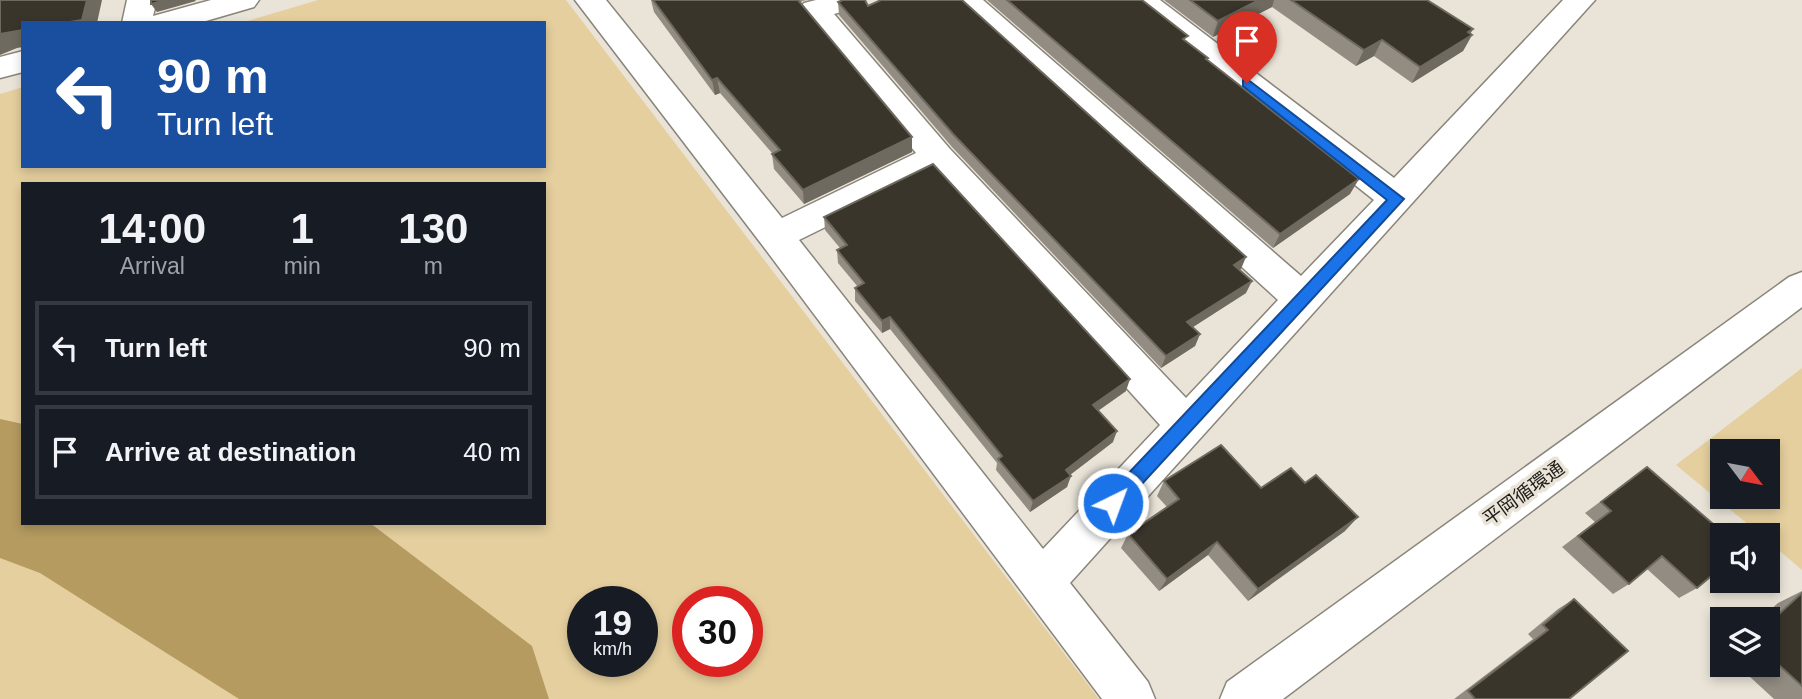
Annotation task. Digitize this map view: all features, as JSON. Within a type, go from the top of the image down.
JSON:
[{"type":"street","points":[[137,21],[142,0]]},
{"type":"street","points":[[171,21],[244,0]]},
{"type":"street","points":[[590,0],[776,236],[1131,699]]},
{"type":"street","points":[[849,0],[814,10],[938,157],[1184,424]]},
{"type":"street","points":[[965,0],[1303,300]]},
{"type":"street","points":[[1141,0],[1396,199]]},
{"type":"street","points":[[1041,582],[1184,424],[1303,300],[1580,0]]},
{"type":"street","points":[[0,68],[21,62]]},
{"type":"street","points":[[776,236],[938,157]]},
{"type":"street","name":"平岡循環通","points":[[1244,699],[1802,287]]},
{"type":"shaded area","points":[[318,0],[566,0],[1099,699],[0,699],[0,94],[21,88],[21,168],[546,168],[546,21],[248,21]]},
{"type":"shaded area","points":[[1802,368],[1802,570],[1780,551],[1780,523],[1746,523],[1729,509],[1780,509],[1780,439],[1710,439],[1710,493],[1676,465]]},
{"type":"shaded area","points":[[0,419],[21,424],[21,525],[373,525],[532,646],[549,699],[239,699],[40,573],[0,558]]},
{"type":"building","points":[[0,0],[87,0],[82,20],[21,21],[21,30],[0,34]]},
{"type":"building","points":[[653,0],[798,0],[912,137],[803,190],[772,154],[780,150],[717,78],[712,80]]},
{"type":"building","points":[[865,0],[868,6],[881,0],[962,0],[1246,257],[1234,265],[1252,281],[1187,322],[1200,334],[1166,356],[953,134],[838,2]]},
{"type":"building","points":[[1007,0],[1142,0],[1188,36],[1183,39],[1208,58],[1206,59],[1359,179],[1280,234]]},
{"type":"building","points":[[1190,0],[1259,0],[1218,21]]},
{"type":"building","points":[[1291,0],[1427,0],[1473,29],[1468,32],[1472,35],[1420,67],[1382,40],[1364,50]]},
{"type":"building","points":[[933,164],[1130,379],[1093,405],[1117,431],[1066,470],[1071,476],[1033,501],[998,459],[1002,456],[890,317],[882,321],[855,288],[864,283],[837,250],[847,245],[824,217]]},
{"type":"building","points":[[1221,445],[1261,488],[1291,468],[1305,483],[1316,475],[1358,517],[1258,589],[1217,542],[1167,579],[1128,534],[1179,499],[1164,481]]},
{"type":"building","points":[[1647,467],[1712,523],[1710,577],[1697,588],[1662,556],[1629,584],[1578,536],[1611,511],[1601,502]]},
{"type":"building","points":[[1802,593],[1802,686],[1780,666],[1780,613]]},
{"type":"building","points":[[1574,599],[1628,651],[1569,699],[1475,699],[1468,691],[1548,630],[1543,625]]},
{"type":"route","points":[[1113,503],[1396,199],[1247,83]]}]
